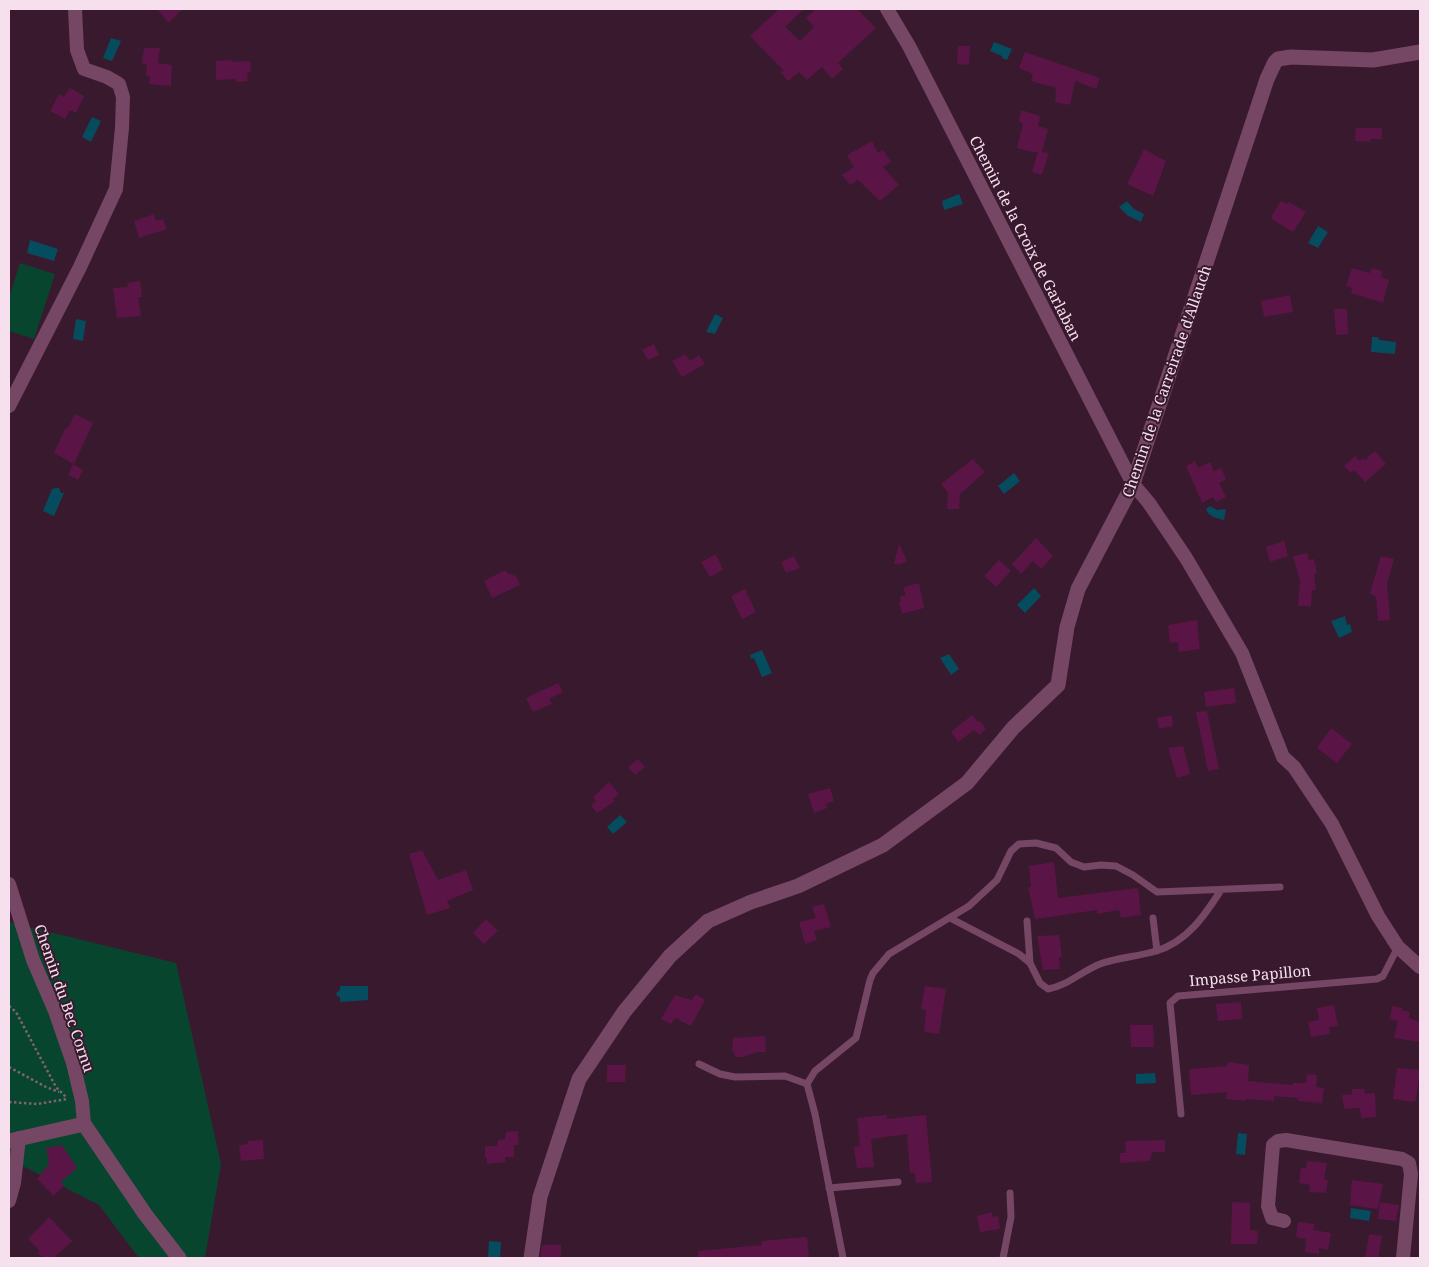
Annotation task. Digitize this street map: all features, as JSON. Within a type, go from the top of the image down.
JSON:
[{"type":"street","points":[[9,406],[80,267],[116,189],[123,97],[119,84],[107,77],[84,69],[77,50],[75,9]]},
{"type":"street","name":"Chemin de la Croix de Garlaban","points":[[887,9],[909,46],[1133,484],[1149,503],[1186,558],[1242,653],[1283,757],[1294,767],[1332,824],[1378,916],[1398,947],[1420,967]]},
{"type":"street","name":"Chemin de la Carreirade d'Allauch","points":[[531,1258],[540,1197],[579,1079],[624,1012],[670,956],[708,921],[751,902],[798,886],[883,845],[967,783],[1013,728],[1058,685],[1067,627],[1078,589],[1133,484],[1255,114],[1275,62],[1278,59],[1291,57],[1373,60],[1420,52]]},
{"type":"street","name":"Chemin du Bec Cornu","points":[[9,884],[33,960],[55,1011],[73,1064],[82,1101],[84,1124]]},
{"type":"street","points":[[9,1201],[14,1183],[14,1139],[84,1124],[145,1214],[178,1258]]},
{"type":"street","points":[[1284,1221],[1272,1218],[1268,1206],[1272,1146],[1278,1141],[1286,1140],[1402,1159],[1409,1163],[1411,1174],[1403,1258]]},
{"type":"lane","points":[[843,1258],[815,1114],[807,1084],[815,1071],[856,1038],[870,980],[873,973],[889,954],[969,906],[997,880],[1011,851],[1019,844],[1036,843],[1056,848],[1071,862],[1084,867],[1116,866],[1133,875],[1157,892],[1280,886]]},
{"type":"lane","points":[[1027,921],[1030,963],[1040,983],[1048,989],[1058,987],[1092,967],[1110,960],[1157,951],[1182,938],[1204,917],[1221,890]]},
{"type":"lane","points":[[950,918],[1019,954],[1030,963]]},
{"type":"lane","points":[[1153,918],[1157,951]]},
{"type":"lane","name":"Impasse Papillon","points":[[1181,1114],[1170,1003],[1178,996],[1377,979],[1383,976],[1398,947]]},
{"type":"lane","points":[[699,1064],[720,1074],[735,1077],[786,1076],[807,1084]]},
{"type":"lane","points":[[829,1188],[898,1182]]},
{"type":"lane","points":[[1003,1258],[1011,1218],[1010,1193]]},
{"type":"path","points":[[9,1006],[16,1012],[56,1087],[68,1098],[72,1105]]},
{"type":"path","points":[[9,1068],[62,1093]]},
{"type":"path","points":[[9,1102],[37,1104],[68,1098]]},
{"type":"green space","points":[[20,263],[55,274],[34,339],[9,331],[9,298]]},
{"type":"green space","points":[[9,922],[176,963],[221,1164],[205,1258],[139,1258],[99,1205],[9,1159]]},
{"type":"water","points":[[111,38],[121,41],[112,61],[103,58]]},
{"type":"water","points":[[994,42],[1012,49],[1007,60],[990,51]]},
{"type":"water","points":[[92,117],[101,121],[91,142],[82,137]]},
{"type":"water","points":[[959,194],[963,204],[944,210],[942,201]]},
{"type":"water","points":[[1127,201],[1134,209],[1144,214],[1141,222],[1128,216],[1119,207]]},
{"type":"water","points":[[1318,226],[1328,232],[1318,248],[1308,243]]},
{"type":"water","points":[[30,240],[58,249],[54,261],[27,253]]},
{"type":"water","points":[[715,314],[723,318],[715,334],[706,332]]},
{"type":"water","points":[[76,319],[86,321],[83,341],[73,339]]},
{"type":"water","points":[[1372,337],[1378,337],[1379,340],[1396,342],[1395,354],[1371,352]]},
{"type":"water","points":[[1014,473],[1020,481],[1004,494],[998,486]]},
{"type":"water","points":[[59,488],[61,493],[64,493],[54,516],[43,511],[52,489]]},
{"type":"water","points":[[1210,506],[1217,510],[1226,509],[1224,520],[1209,514],[1206,509]]},
{"type":"water","points":[[1034,588],[1041,596],[1025,613],[1017,605]]},
{"type":"water","points":[[1345,616],[1347,625],[1350,624],[1352,632],[1339,638],[1331,621]]},
{"type":"water","points":[[762,650],[772,673],[762,677],[754,658],[751,659],[750,655]]},
{"type":"water","points":[[949,654],[959,669],[951,675],[940,658]]},
{"type":"water","points":[[620,815],[627,822],[613,834],[607,827]]},
{"type":"water","points":[[340,986],[368,986],[368,1000],[340,1002],[340,997],[336,993],[340,990]]},
{"type":"water","points":[[1155,1073],[1156,1083],[1136,1084],[1136,1074]]},
{"type":"water","points":[[1238,1133],[1247,1134],[1245,1155],[1236,1154]]},
{"type":"water","points":[[1351,1208],[1371,1211],[1369,1221],[1350,1218]]},
{"type":"water","points":[[489,1241],[501,1242],[500,1258],[488,1258]]},
{"type":"building","points":[[157,9],[182,9],[169,23]]},
{"type":"building","points":[[779,9],[804,9],[785,27],[800,41],[814,27],[806,18],[816,9],[857,9],[876,28],[838,63],[843,69],[832,79],[822,67],[807,80],[799,72],[788,81],[780,72],[784,71],[750,36]]},
{"type":"building","points":[[958,46],[970,46],[969,65],[957,64]]},
{"type":"building","points":[[144,48],[160,48],[158,63],[172,65],[171,86],[149,84],[150,77],[146,76],[147,65],[142,63]]},
{"type":"building","points":[[1025,52],[1100,78],[1096,89],[1075,81],[1070,105],[1055,102],[1056,88],[1031,81],[1033,74],[1019,68]]},
{"type":"building","points":[[232,60],[233,62],[250,61],[251,72],[247,73],[248,81],[236,82],[235,79],[216,80],[216,61]]},
{"type":"building","points":[[70,88],[84,96],[76,113],[70,110],[65,119],[50,111],[59,94],[64,97]]},
{"type":"building","points":[[1021,110],[1040,116],[1038,126],[1048,129],[1042,152],[1049,153],[1042,175],[1032,172],[1038,152],[1017,148],[1023,124],[1019,121]]},
{"type":"building","points":[[1356,128],[1382,128],[1382,139],[1370,139],[1370,142],[1355,141]]},
{"type":"building","points":[[872,141],[878,153],[883,150],[891,162],[883,167],[899,185],[880,201],[858,180],[850,185],[842,175],[854,167],[847,155]]},
{"type":"building","points":[[1144,149],[1166,161],[1153,196],[1127,184]]},
{"type":"building","points":[[1281,201],[1287,204],[1289,202],[1306,212],[1293,232],[1272,219],[1272,215]]},
{"type":"building","points":[[154,214],[156,221],[163,219],[167,229],[139,238],[134,221]]},
{"type":"building","points":[[1352,268],[1370,273],[1372,268],[1383,271],[1381,277],[1389,280],[1383,303],[1351,293],[1352,288],[1346,286]]},
{"type":"building","points":[[140,281],[142,297],[138,297],[141,316],[117,318],[113,288],[128,287],[127,283]]},
{"type":"building","points":[[1290,295],[1293,312],[1264,317],[1261,301]]},
{"type":"building","points":[[1334,309],[1347,309],[1348,334],[1336,335]]},
{"type":"building","points":[[654,344],[659,355],[648,360],[642,350]]},
{"type":"building","points":[[685,354],[690,361],[699,355],[705,364],[682,377],[672,361]]},
{"type":"building","points":[[75,414],[93,423],[74,464],[54,453],[66,427],[68,428]]},
{"type":"building","points":[[1375,451],[1386,464],[1365,482],[1354,470],[1351,473],[1344,466],[1355,456],[1359,461],[1363,458],[1365,460]]},
{"type":"building","points":[[973,459],[985,472],[960,494],[959,509],[947,509],[948,493],[941,484]]},
{"type":"building","points":[[1195,461],[1198,468],[1210,462],[1214,471],[1221,468],[1226,479],[1219,483],[1226,497],[1216,502],[1213,497],[1202,503],[1186,466]]},
{"type":"building","points":[[73,464],[83,470],[78,480],[68,475]]},
{"type":"building","points":[[1036,538],[1053,556],[1041,569],[1033,561],[1021,574],[1012,564]]},
{"type":"building","points":[[1284,541],[1288,556],[1270,562],[1266,547]]},
{"type":"building","points":[[899,544],[907,561],[901,564],[894,564]]},
{"type":"building","points":[[1307,553],[1309,560],[1314,559],[1317,573],[1314,574],[1316,590],[1312,590],[1311,606],[1298,606],[1300,581],[1293,556]]},
{"type":"building","points":[[716,554],[723,570],[710,577],[701,562]]},
{"type":"building","points":[[794,556],[800,568],[786,573],[781,562]]},
{"type":"building","points":[[1381,556],[1394,559],[1387,584],[1390,620],[1378,621],[1376,597],[1370,593]]},
{"type":"building","points":[[999,560],[1011,571],[996,587],[984,576]]},
{"type":"building","points":[[505,570],[507,573],[516,576],[520,585],[492,598],[484,581]]},
{"type":"building","points":[[919,583],[924,608],[902,614],[899,602],[901,601],[900,596],[906,595],[903,587]]},
{"type":"building","points":[[745,589],[756,612],[742,619],[731,596]]},
{"type":"building","points":[[1197,620],[1200,649],[1179,652],[1178,642],[1170,643],[1168,625]]},
{"type":"building","points":[[558,683],[563,692],[549,699],[552,704],[533,712],[526,698]]},
{"type":"building","points":[[1234,688],[1236,703],[1206,707],[1204,692]]},
{"type":"building","points":[[1207,711],[1219,769],[1208,771],[1196,712]]},
{"type":"building","points":[[972,715],[986,729],[979,735],[974,730],[958,742],[951,732]]},
{"type":"building","points":[[1172,715],[1173,726],[1159,729],[1157,718]]},
{"type":"building","points":[[1331,728],[1352,744],[1337,763],[1317,748]]},
{"type":"building","points":[[1183,746],[1190,774],[1177,778],[1168,748]]},
{"type":"building","points":[[638,759],[645,767],[635,775],[628,767]]},
{"type":"building","points":[[609,782],[619,794],[613,799],[615,801],[597,813],[591,806],[596,801],[593,797]]},
{"type":"building","points":[[830,788],[834,801],[826,804],[827,808],[814,813],[808,794]]},
{"type":"building","points":[[422,850],[438,880],[466,870],[473,890],[447,901],[450,908],[427,915],[409,854]]},
{"type":"building","points":[[1054,862],[1058,898],[1138,888],[1141,915],[1121,918],[1119,910],[1097,914],[1097,910],[1035,919],[1028,887],[1031,887],[1029,866]]},
{"type":"building","points":[[824,904],[831,927],[814,931],[817,940],[805,944],[799,922],[816,918],[812,907]]},
{"type":"building","points":[[486,919],[498,931],[484,944],[473,933]]},
{"type":"building","points":[[1059,935],[1062,957],[1059,957],[1060,969],[1043,970],[1037,936]]},
{"type":"building","points":[[925,986],[946,989],[939,1034],[924,1032],[926,1010],[921,1009]]},
{"type":"building","points":[[696,994],[705,1000],[691,1026],[675,1018],[671,1024],[661,1019],[675,995],[692,1000]]},
{"type":"building","points":[[1241,1002],[1242,1019],[1218,1021],[1216,1004]]},
{"type":"building","points":[[1334,1005],[1338,1026],[1329,1027],[1330,1034],[1311,1037],[1308,1022],[1319,1020],[1317,1008]]},
{"type":"building","points":[[1392,1006],[1403,1008],[1402,1010],[1410,1012],[1409,1018],[1420,1022],[1420,1042],[1394,1038],[1398,1021],[1390,1019]]},
{"type":"building","points":[[1130,1025],[1153,1025],[1154,1047],[1131,1047]]},
{"type":"building","points":[[765,1036],[766,1052],[735,1057],[734,1051],[732,1051],[733,1038]]},
{"type":"building","points":[[1228,1062],[1249,1065],[1248,1081],[1293,1085],[1293,1083],[1306,1083],[1307,1074],[1317,1075],[1316,1087],[1324,1088],[1322,1103],[1274,1096],[1274,1101],[1226,1099],[1227,1092],[1191,1095],[1189,1069],[1227,1066]]},
{"type":"building","points":[[607,1065],[626,1065],[625,1082],[607,1082]]},
{"type":"building","points":[[1397,1068],[1420,1070],[1416,1100],[1413,1102],[1393,1099]]},
{"type":"building","points":[[1352,1089],[1364,1089],[1365,1094],[1375,1093],[1376,1117],[1361,1118],[1360,1108],[1344,1109],[1342,1095],[1352,1094]]},
{"type":"building","points":[[887,1115],[887,1119],[926,1115],[932,1182],[916,1183],[915,1173],[910,1173],[907,1134],[871,1139],[874,1167],[857,1168],[854,1147],[860,1146],[857,1118]]},
{"type":"building","points":[[518,1131],[519,1145],[514,1145],[514,1157],[505,1157],[505,1162],[487,1164],[485,1146],[497,1146],[498,1140],[505,1139],[506,1132]]},
{"type":"building","points":[[263,1140],[264,1159],[241,1161],[239,1145],[248,1144],[248,1141]]},
{"type":"building","points":[[1165,1140],[1165,1152],[1152,1152],[1150,1161],[1120,1163],[1120,1153],[1126,1153],[1125,1141]]},
{"type":"building","points":[[62,1145],[77,1168],[61,1182],[64,1185],[54,1196],[37,1179],[49,1164],[46,1148]]},
{"type":"building","points":[[1307,1161],[1327,1163],[1324,1179],[1328,1180],[1326,1193],[1309,1192],[1310,1185],[1299,1183],[1301,1168],[1306,1168]]},
{"type":"building","points":[[1352,1180],[1383,1184],[1378,1209],[1350,1205]]},
{"type":"building","points":[[1232,1202],[1250,1203],[1250,1230],[1258,1231],[1257,1244],[1231,1244]]},
{"type":"building","points":[[1380,1202],[1399,1205],[1396,1221],[1378,1219]]},
{"type":"building","points":[[992,1212],[993,1217],[998,1216],[1000,1229],[980,1232],[977,1216]]},
{"type":"building","points":[[49,1217],[72,1241],[54,1258],[44,1258],[28,1239]]},
{"type":"building","points":[[1298,1222],[1315,1224],[1313,1230],[1331,1233],[1328,1250],[1319,1248],[1319,1254],[1305,1252],[1306,1239],[1296,1237]]},
{"type":"building","points":[[1369,1234],[1382,1236],[1378,1258],[1365,1258]]},
{"type":"building","points":[[807,1237],[809,1258],[698,1258],[698,1251],[762,1245],[762,1241]]},
{"type":"building","points":[[542,1245],[561,1245],[561,1258],[540,1258]]}]
